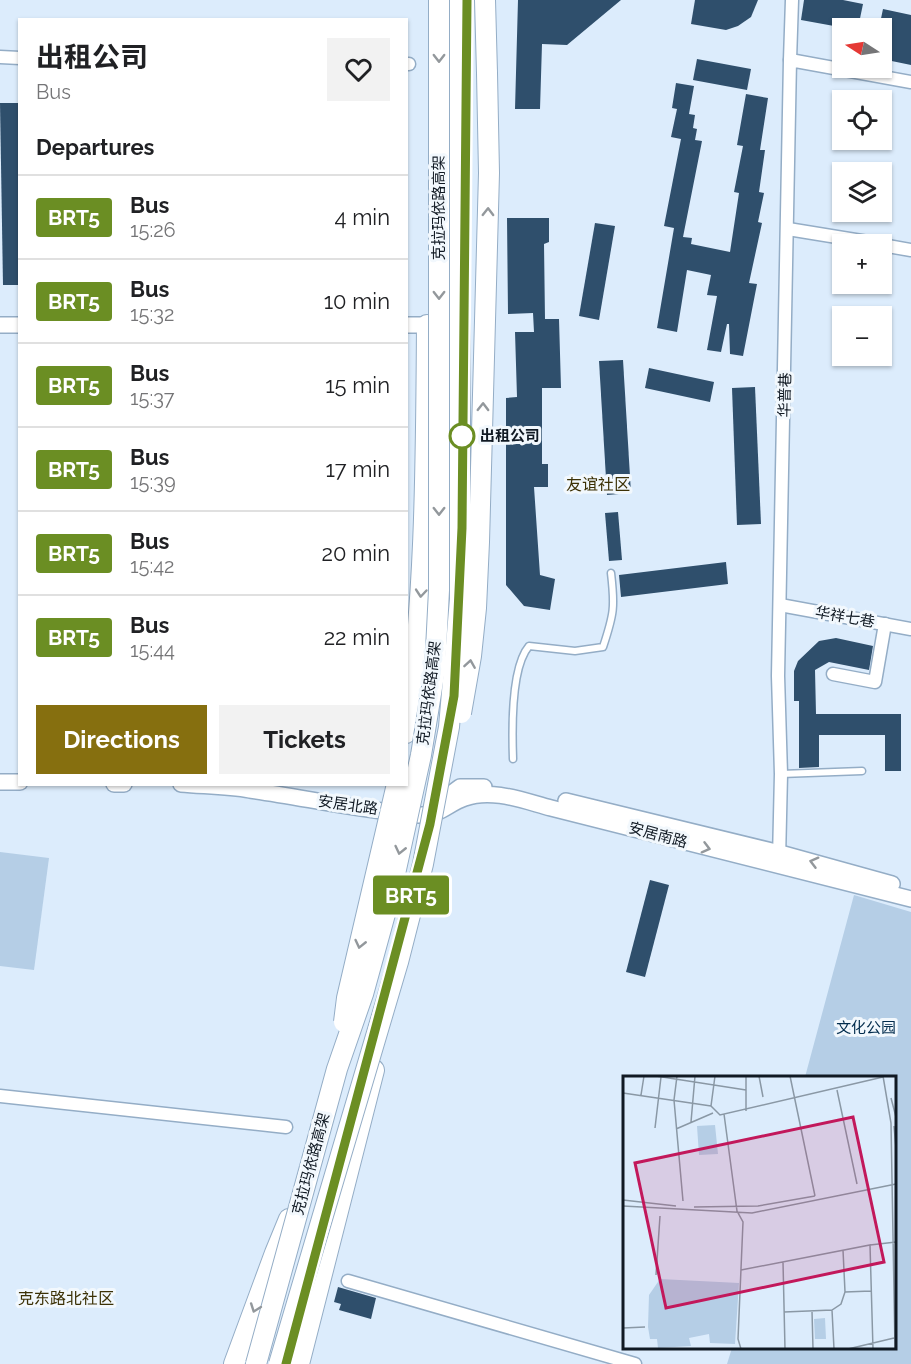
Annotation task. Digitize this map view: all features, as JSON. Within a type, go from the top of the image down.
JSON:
[{"type":"highway","name":"克拉玛依路高架","points":[[256,1364],[337,1069],[363,994],[391,892],[422,755],[435,669],[439,590],[439,0]]},
{"type":"highway","name":"克拉玛依路高架","points":[[279,1364],[398,962],[423,864],[449,727],[460,599],[460,0]]},
{"type":"highway","points":[[423,864],[455,750],[471,656],[476,608],[489,173],[485,0]]},
{"type":"highway","points":[[408,720],[414,681],[423,568],[427,325]]},
{"type":"highway","points":[[337,1069],[347,998],[397,786]]},
{"type":"highway","points":[[299,1364],[368,1099],[398,962]]},
{"type":"highway","points":[[234,1364],[275,1253],[308,1175]]},
{"type":"street","name":"华普巷","points":[[778,860],[781,774],[778,676],[792,0]]},
{"type":"street","points":[[0,57],[18,58]]},
{"type":"street","points":[[790,60],[911,82]]},
{"type":"street","points":[[788,229],[832,237]]},
{"type":"street","points":[[892,247],[911,250]]},
{"type":"street","points":[[0,325],[18,325]]},
{"type":"street","points":[[408,325],[463,325]]},
{"type":"street","name":"华祥七巷","points":[[780,605],[911,629]]},
{"type":"street","points":[[833,674],[875,682],[885,624]]},
{"type":"street","points":[[0,774],[18,774]]},
{"type":"street","points":[[0,782],[18,782]]},
{"type":"street","name":"安居北路","points":[[207,786],[247,789],[359,808],[412,810]]},
{"type":"street","name":"安居北路","points":[[284,786],[412,810]]},
{"type":"street","name":"安居南路","points":[[412,810],[433,806],[460,787],[501,786],[778,860],[911,899]]},
{"type":"street","name":"安居南路","points":[[778,860],[911,889]]},
{"type":"street","points":[[0,1096],[286,1127]]},
{"type":"street","points":[[348,1281],[635,1364]]},
{"type":"lane","points":[[513,759],[517,668],[524,652],[529,646],[575,651],[603,647],[614,615],[611,573]]},
{"type":"lane","points":[[781,774],[862,771]]},
{"type":"green space","points":[[0,852],[49,858],[34,970],[0,966]]},
{"type":"green space","name":"文化公园","points":[[854,895],[911,912],[911,1364],[727,1364],[732,1349],[896,1349],[896,1076],[805,1076]]},
{"type":"building","points":[[518,0],[621,0],[567,45],[542,44],[540,109],[515,109]]},
{"type":"building","points":[[695,0],[758,0],[751,17],[738,26],[726,30],[691,24]]},
{"type":"building","points":[[804,0],[843,0],[863,4],[860,18],[832,18],[832,26],[801,20]]},
{"type":"building","points":[[883,9],[911,15],[911,65],[892,61],[892,18],[881,18]]},
{"type":"building","points":[[697,59],[751,69],[747,90],[693,80]]},
{"type":"building","points":[[676,83],[694,86],[689,114],[695,115],[693,128],[697,129],[695,140],[702,141],[683,237],[692,238],[691,244],[730,252],[739,193],[734,192],[743,146],[737,145],[746,94],[768,98],[760,150],[765,150],[759,192],[764,193],[758,222],[762,223],[749,283],[757,284],[743,356],[730,354],[729,324],[727,324],[721,352],[707,350],[717,296],[707,295],[711,275],[687,270],[677,332],[657,328],[674,228],[664,226],[681,139],[671,137],[677,109],[672,108]]},
{"type":"building","points":[[0,103],[18,103],[18,285],[3,285]]},
{"type":"building","points":[[507,218],[549,218],[549,242],[544,244],[545,319],[559,319],[561,388],[542,388],[542,464],[548,464],[548,487],[534,487],[540,575],[555,579],[550,610],[524,606],[506,585],[506,398],[517,397],[515,332],[534,332],[533,313],[508,314]]},
{"type":"building","points":[[595,223],[615,226],[599,320],[579,316]]},
{"type":"building","points":[[623,360],[631,493],[607,495],[599,361]]},
{"type":"building","points":[[649,368],[714,382],[710,402],[645,388]]},
{"type":"building","points":[[755,387],[761,524],[737,525],[732,388]]},
{"type":"building","points":[[618,512],[622,560],[609,561],[605,513]]},
{"type":"building","points":[[726,562],[728,584],[621,597],[619,575]]},
{"type":"building","points":[[836,638],[873,646],[869,670],[829,662],[815,670],[816,714],[901,714],[901,771],[885,771],[885,735],[819,735],[819,767],[799,768],[799,701],[794,701],[794,671],[798,661],[819,641]]},
{"type":"building","points":[[650,880],[669,885],[645,977],[626,972]]},
{"type":"building","points":[[338,1287],[376,1298],[371,1319],[339,1310],[341,1304],[334,1302]]},
{"type":"bus line","name":"BRT5","points":[[286,1364],[430,824],[454,696],[462,528],[467,0]]},
{"type":"place","name":"出租公司","points":[[462,436]]},
{"type":"district","name":"友谊社区","points":[[598,484]]},
{"type":"district","name":"克东路北社区","points":[[66,1298]]}]
